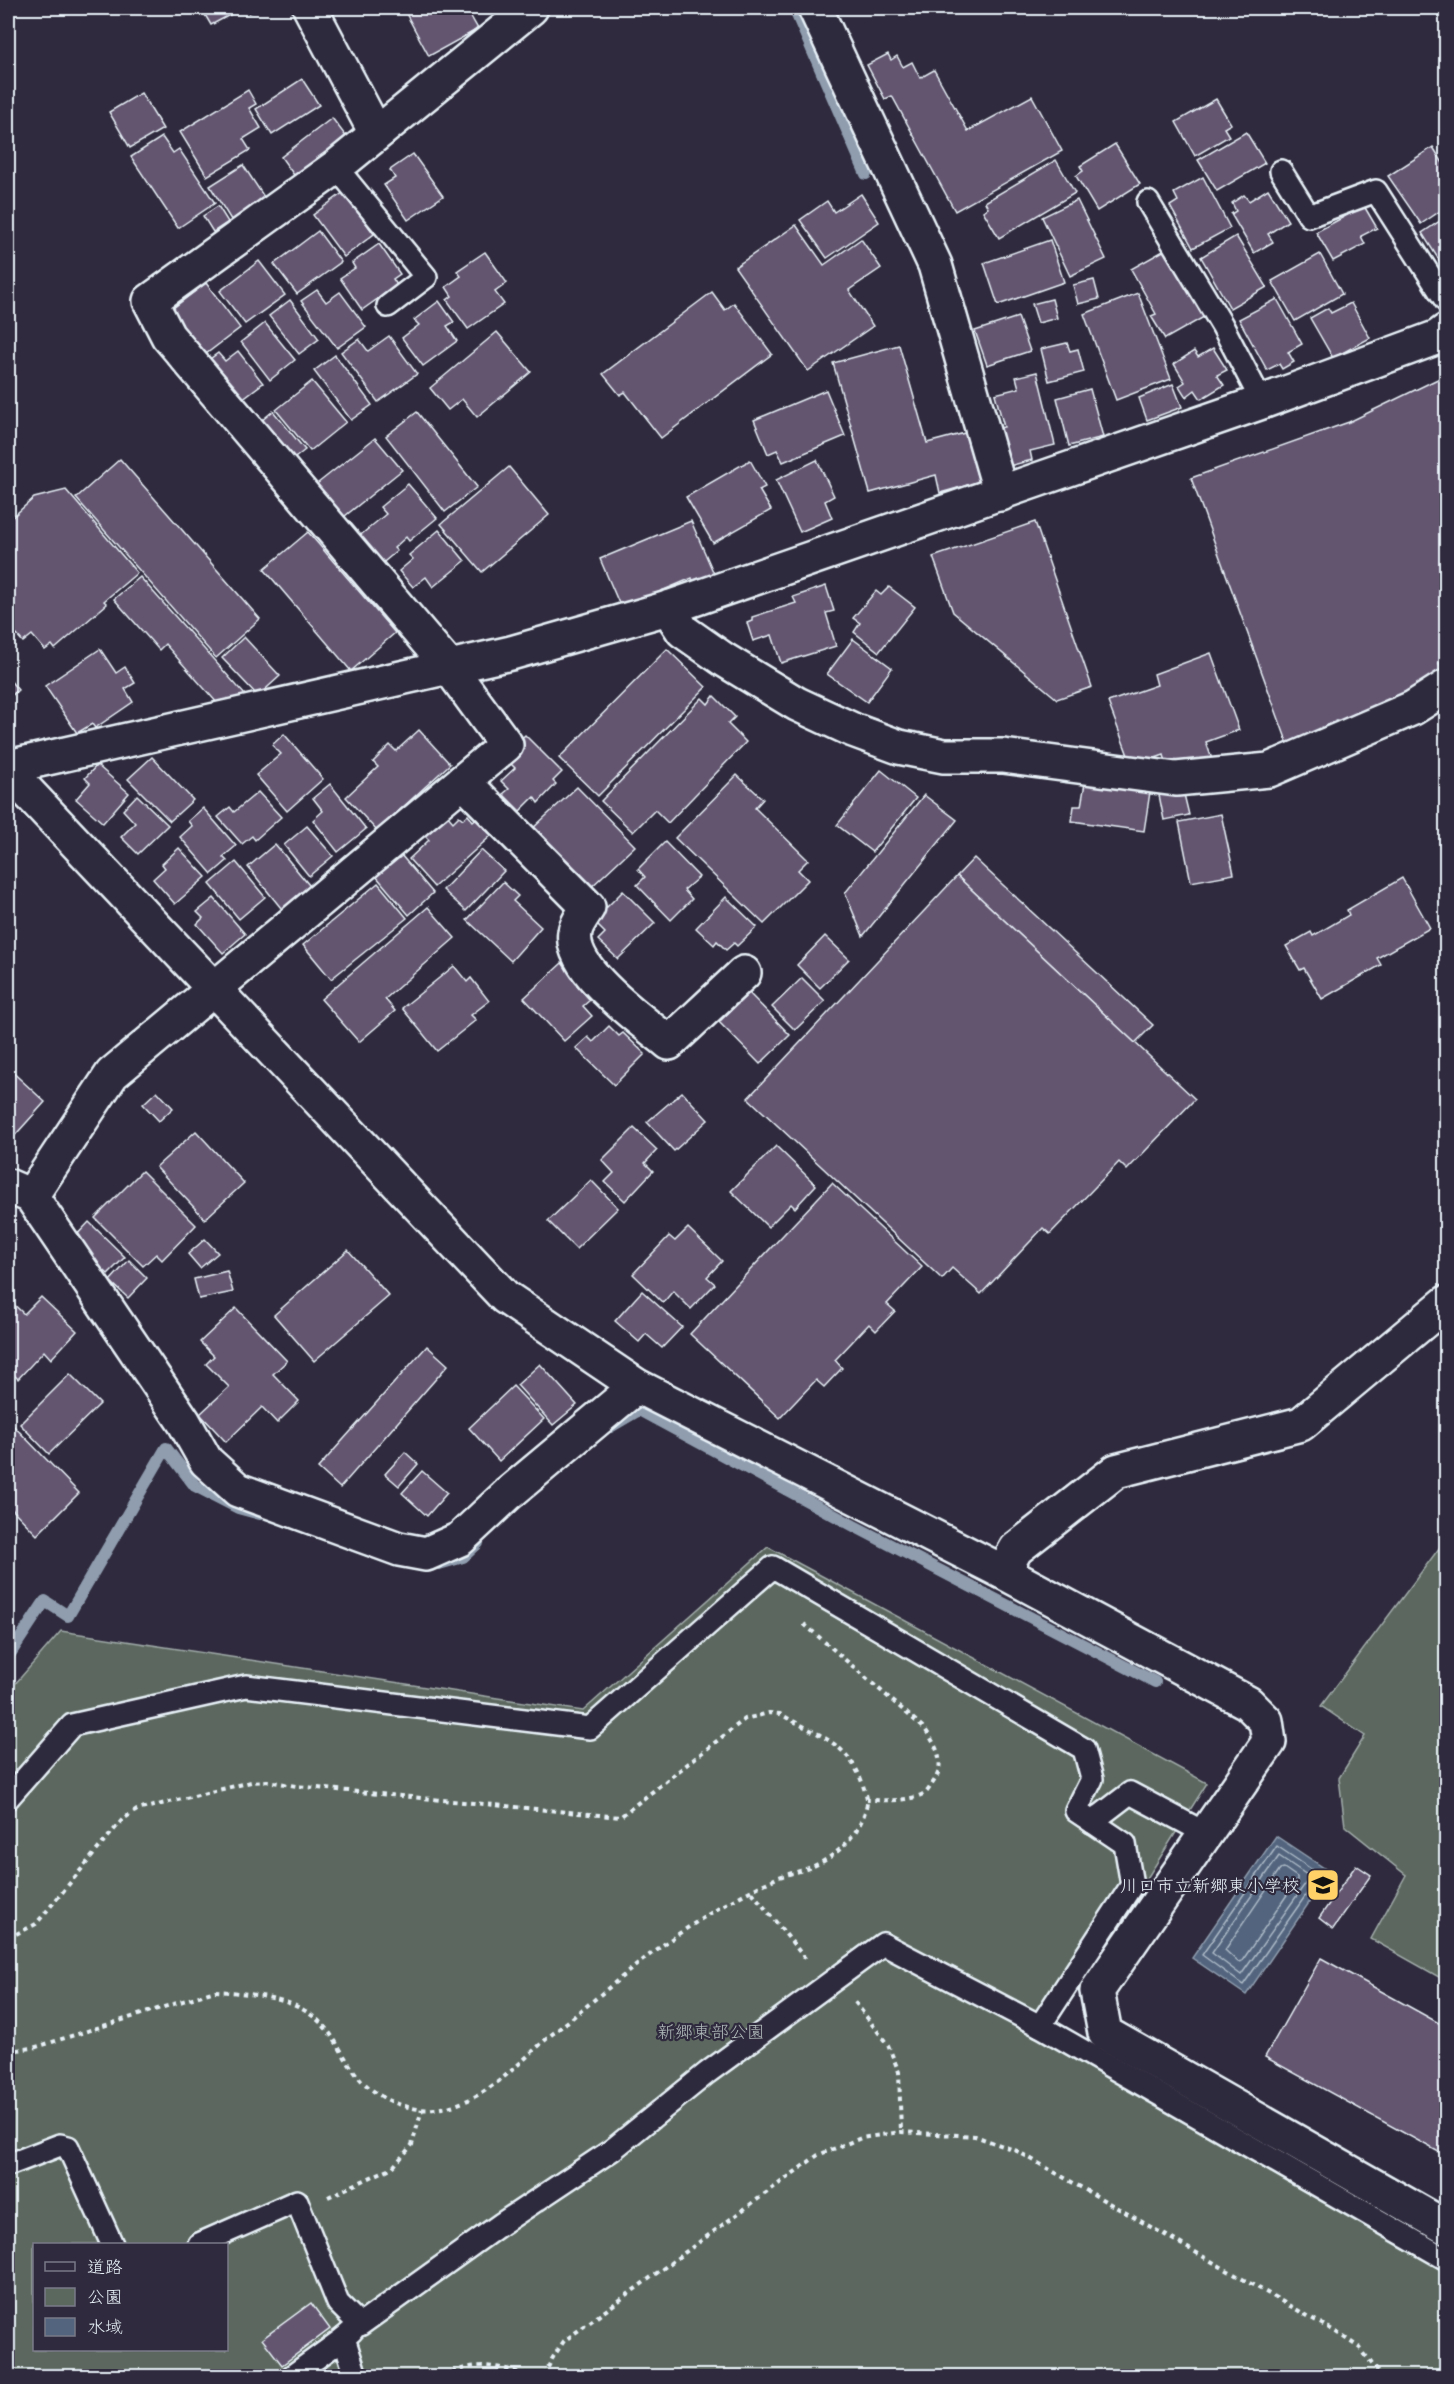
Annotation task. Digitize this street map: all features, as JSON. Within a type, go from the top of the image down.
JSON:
[{"type":"street","points":[[310,8],[376,133]]},
{"type":"street","points":[[531,8],[336,167],[150,301],[168,336],[448,667],[506,745],[112,1074],[19,1191],[184,1422],[206,1461],[238,1490],[399,1549],[426,1554],[460,1539],[508,1494],[637,1386]]},
{"type":"street","points":[[815,8],[935,266],[1000,494]]},
{"type":"street","points":[[8,769],[511,653],[668,608],[1262,402],[1438,337],[1446,331]]},
{"type":"street","points":[[668,608],[683,631],[723,659],[797,704],[853,730],[899,747],[944,756],[1003,756],[1176,779],[1269,770],[1413,708],[1446,687]]},
{"type":"street","points":[[8,769],[505,1297],[637,1386],[1003,1572],[1248,1703],[1266,1721],[1269,1742],[1097,1991],[1105,2033],[1446,2226]]},
{"type":"street","points":[[462,781],[588,907],[574,932],[579,956],[601,987],[669,1043],[744,973]]},
{"type":"street","points":[[1003,1572],[1016,1550],[1116,1471],[1301,1424],[1446,1303]]},
{"type":"lane","points":[[336,167],[426,277],[388,306]]},
{"type":"lane","points":[[1281,171],[1309,216],[1376,191],[1446,301]]},
{"type":"lane","points":[[1148,202],[1222,325],[1262,402]]},
{"type":"lane","points":[[8,1798],[72,1725],[246,1686],[590,1728],[773,1567],[1084,1749],[1092,1779],[1076,1811],[1125,1844],[1132,1885],[1040,2026]]},
{"type":"lane","points":[[1092,1822],[1130,1793],[1205,1833]]},
{"type":"lane","points":[[292,2376],[501,2224],[612,2150],[707,2073],[883,1944],[1040,2026],[1446,2259]]},
{"type":"lane","points":[[8,2165],[60,2145],[68,2147],[112,2243]]},
{"type":"lane","points":[[201,2243],[297,2201],[338,2303],[352,2331],[356,2376]]},
{"type":"path","points":[[800,1621],[925,1729],[938,1749],[940,1766],[935,1781],[924,1794],[905,1798],[867,1800]]},
{"type":"path","points":[[8,1938],[36,1924],[123,1819],[137,1810],[251,1782],[267,1781],[320,1789],[620,1818],[745,1719],[769,1713],[780,1714],[844,1749],[853,1760],[867,1800],[861,1822],[846,1845],[829,1858],[780,1877],[694,1923],[653,1951],[494,2086],[450,2107],[422,2109],[402,2105],[365,2086],[329,2033],[310,2014],[279,2000],[234,1992],[215,1991],[33,2048],[8,2051]]},
{"type":"path","points":[[752,1892],[810,1965]]},
{"type":"path","points":[[874,2028],[888,2045],[899,2072],[901,2132]]},
{"type":"path","points":[[348,2188],[393,2167],[412,2145],[422,2109]]},
{"type":"path","points":[[544,2376],[564,2341],[818,2154],[861,2138],[901,2132],[975,2136],[1028,2157],[1336,2332],[1360,2348],[1381,2376]]},
{"type":"path","points":[[444,2376],[462,2367],[486,2366],[531,2376]]},
{"type":"green space","points":[[1446,1539],[1446,1981],[1371,1939],[1406,1875],[1345,1826],[1339,1778],[1365,1736],[1321,1706]]},
{"type":"green space","name":"新郷東部公園","points":[[768,1547],[1207,1783],[1056,2023],[1446,2242],[1446,2376],[8,2376],[8,1692],[61,1631],[583,1711]]},
{"type":"water","points":[[1276,1836],[1330,1872],[1246,1995],[1192,1958]]},
{"type":"building","points":[[201,8],[243,8],[211,25]]},
{"type":"building","points":[[246,8],[259,8],[249,13]]},
{"type":"building","points":[[403,8],[466,8],[478,29],[429,56]]},
{"type":"building","points":[[888,54],[891,60],[897,56],[903,67],[912,62],[920,78],[934,70],[968,131],[1032,96],[1062,151],[955,211],[892,96],[885,99],[867,65]]},
{"type":"building","points":[[302,79],[319,105],[272,135],[256,109]]},
{"type":"building","points":[[248,90],[256,104],[249,108],[261,128],[243,139],[250,150],[207,176],[180,132]]},
{"type":"building","points":[[141,93],[163,129],[130,148],[109,112]]},
{"type":"building","points":[[1216,99],[1231,124],[1224,128],[1229,136],[1195,156],[1176,122]]},
{"type":"building","points":[[332,118],[348,139],[296,178],[281,157]]},
{"type":"building","points":[[1246,132],[1265,163],[1217,191],[1198,160]]},
{"type":"building","points":[[162,137],[173,153],[179,149],[215,203],[178,228],[131,157]]},
{"type":"building","points":[[1115,144],[1140,184],[1097,211],[1076,176],[1083,171],[1080,166]]},
{"type":"building","points":[[1433,147],[1446,168],[1446,207],[1421,224],[1388,176]]},
{"type":"building","points":[[413,154],[443,196],[408,220],[384,185],[395,178],[390,170]]},
{"type":"building","points":[[1056,160],[1075,193],[999,238],[983,211],[988,208],[985,202]]},
{"type":"building","points":[[243,165],[270,206],[236,228],[210,186]]},
{"type":"building","points":[[1203,177],[1230,228],[1193,248],[1170,206],[1178,201],[1174,193]]},
{"type":"building","points":[[1268,189],[1288,221],[1268,234],[1273,242],[1254,253],[1231,214],[1236,211],[1232,203],[1244,195],[1249,201]]},
{"type":"building","points":[[344,192],[374,234],[344,257],[313,215]]},
{"type":"building","points":[[861,194],[879,222],[827,258],[800,220],[827,201],[834,212]]},
{"type":"building","points":[[1077,200],[1106,259],[1070,276],[1042,217]]},
{"type":"building","points":[[218,206],[228,222],[213,232],[203,216]]},
{"type":"building","points":[[1364,206],[1377,228],[1361,236],[1365,244],[1333,261],[1316,232]]},
{"type":"building","points":[[1446,217],[1446,271],[1422,233]]},
{"type":"building","points":[[796,225],[824,265],[861,239],[881,268],[849,290],[873,326],[808,371],[735,267]]},
{"type":"building","points":[[318,231],[341,262],[297,294],[274,264]]},
{"type":"building","points":[[1236,236],[1267,287],[1230,308],[1201,257]]},
{"type":"building","points":[[1050,240],[1064,282],[998,305],[984,263]]},
{"type":"building","points":[[379,244],[400,274],[393,279],[397,285],[362,310],[340,278],[355,268],[352,263]]},
{"type":"building","points":[[1165,250],[1204,317],[1165,339],[1151,316],[1156,314],[1131,269]]},
{"type":"building","points":[[485,252],[507,283],[495,292],[504,304],[468,329],[447,300],[452,296],[446,287],[461,276],[457,271]]},
{"type":"building","points":[[1320,254],[1342,294],[1295,321],[1272,281]]},
{"type":"building","points":[[259,261],[285,295],[245,324],[220,291]]},
{"type":"building","points":[[1094,280],[1099,299],[1078,304],[1073,285]]},
{"type":"building","points":[[206,283],[240,328],[202,357],[168,312]]},
{"type":"building","points":[[317,290],[326,302],[340,292],[366,327],[337,348],[301,301]]},
{"type":"building","points":[[712,292],[725,310],[734,303],[772,354],[661,438],[625,392],[620,395],[603,374]]},
{"type":"building","points":[[1138,293],[1171,379],[1116,400],[1084,314]]},
{"type":"building","points":[[1052,299],[1057,318],[1038,323],[1032,304]]},
{"type":"building","points":[[1277,299],[1302,344],[1288,352],[1294,362],[1282,369],[1279,364],[1267,370],[1239,319]]},
{"type":"building","points":[[290,300],[319,339],[299,354],[269,316]]},
{"type":"building","points":[[439,301],[454,322],[447,326],[457,341],[423,366],[402,338],[419,325],[414,320]]},
{"type":"building","points":[[1351,303],[1370,338],[1333,358],[1310,318],[1328,308],[1331,313]]},
{"type":"building","points":[[1018,317],[1030,351],[987,365],[975,331]]},
{"type":"building","points":[[265,323],[295,360],[270,380],[241,342]]},
{"type":"building","points":[[497,332],[531,372],[477,417],[462,399],[448,410],[430,388]]},
{"type":"building","points":[[389,336],[417,374],[378,402],[341,352],[359,339],[368,351]]},
{"type":"building","points":[[1067,343],[1070,351],[1078,349],[1084,372],[1049,381],[1041,349]]},
{"type":"building","points":[[899,345],[927,443],[965,433],[979,482],[940,493],[936,475],[870,493],[833,363]]},
{"type":"building","points":[[1213,348],[1227,370],[1217,375],[1224,385],[1201,399],[1195,390],[1186,397],[1179,386],[1185,382],[1174,364],[1194,351],[1198,357]]},
{"type":"building","points":[[238,351],[263,383],[238,402],[206,362],[218,353],[225,361]]},
{"type":"building","points":[[335,355],[372,405],[351,420],[314,371]]},
{"type":"building","points":[[1037,372],[1055,445],[1030,451],[1032,460],[1009,466],[999,428],[1004,427],[995,394],[1019,388],[1016,377]]},
{"type":"building","points":[[1446,375],[1446,661],[1439,663],[1443,678],[1289,747],[1191,478],[1349,422]]},
{"type":"building","points":[[312,381],[346,422],[310,451],[276,410]]},
{"type":"building","points":[[1173,384],[1182,407],[1147,420],[1139,398]]},
{"type":"building","points":[[1090,389],[1103,437],[1069,446],[1057,398]]},
{"type":"building","points":[[826,390],[845,436],[783,462],[777,450],[768,454],[754,420]]},
{"type":"building","points":[[273,411],[305,450],[286,465],[254,427]]},
{"type":"building","points":[[417,412],[477,487],[445,512],[386,436]]},
{"type":"building","points":[[375,438],[402,470],[340,520],[313,487]]},
{"type":"building","points":[[120,459],[260,619],[216,658],[76,498]]},
{"type":"building","points":[[750,460],[765,487],[759,490],[771,510],[713,543],[686,497]]},
{"type":"building","points":[[817,460],[834,496],[825,501],[832,518],[800,532],[776,480]]},
{"type":"building","points":[[509,467],[549,515],[482,572],[441,524]]},
{"type":"building","points":[[408,484],[437,518],[409,541],[406,537],[394,548],[397,551],[379,566],[357,538],[386,514],[380,507]]},
{"type":"building","points":[[66,490],[137,573],[104,601],[107,604],[55,649],[52,645],[45,650],[32,635],[23,642],[8,625],[8,521],[34,498]]},
{"type":"building","points":[[691,521],[715,576],[694,585],[692,578],[621,608],[600,559]]},
{"type":"building","points":[[1035,522],[1092,687],[1057,699],[953,612],[933,557]]},
{"type":"building","points":[[439,530],[465,561],[433,587],[426,577],[413,587],[399,571],[413,559],[409,555]]},
{"type":"building","points":[[308,532],[395,633],[351,671],[264,569]]},
{"type":"building","points":[[140,577],[246,696],[218,704],[165,644],[159,650],[114,599]]},
{"type":"building","points":[[826,586],[834,611],[826,613],[836,646],[781,663],[772,635],[753,641],[747,623],[752,621],[752,617],[796,603],[793,597]]},
{"type":"building","points":[[889,587],[915,607],[879,652],[854,632],[860,623],[853,618],[876,591],[881,595]]},
{"type":"building","points":[[244,637],[280,676],[258,696],[222,658]]},
{"type":"building","points":[[853,639],[892,668],[867,702],[827,674]]},
{"type":"building","points":[[100,649],[116,673],[125,667],[135,683],[125,689],[133,702],[95,728],[92,724],[77,733],[45,686]]},
{"type":"building","points":[[667,649],[706,687],[598,796],[559,758]]},
{"type":"building","points":[[1211,653],[1239,730],[1206,742],[1215,768],[1168,768],[1164,755],[1132,766],[1108,702],[1157,685],[1154,674]]},
{"type":"building","points":[[8,678],[18,690],[8,699]]},
{"type":"building","points":[[714,696],[735,717],[728,724],[746,742],[668,823],[655,810],[633,832],[601,801],[702,698],[708,704]]},
{"type":"building","points":[[419,730],[450,764],[377,831],[346,797],[378,767],[373,762],[390,745],[396,751]]},
{"type":"building","points":[[284,734],[323,779],[287,811],[256,775],[281,754],[272,745]]},
{"type":"building","points":[[525,735],[562,772],[553,781],[556,784],[538,803],[534,797],[520,811],[503,794],[509,789],[501,781],[515,768],[503,756]]},
{"type":"building","points":[[152,757],[193,800],[170,821],[128,779]]},
{"type":"building","points":[[97,765],[129,793],[103,823],[76,799],[90,783],[85,778]]},
{"type":"building","points":[[881,770],[916,798],[872,852],[837,825]]},
{"type":"building","points":[[737,775],[763,799],[755,808],[808,860],[798,870],[808,880],[764,924],[675,838]]},
{"type":"building","points":[[1085,783],[1150,792],[1144,831],[1072,821],[1074,806],[1081,806]]},
{"type":"building","points":[[330,784],[366,829],[338,852],[313,820],[323,811],[313,798]]},
{"type":"building","points":[[577,787],[635,846],[588,890],[531,830]]},
{"type":"building","points":[[1183,790],[1189,815],[1164,820],[1159,795]]},
{"type":"building","points":[[258,792],[281,817],[255,840],[252,836],[242,844],[218,817],[230,807],[234,812]]},
{"type":"building","points":[[137,795],[168,825],[138,854],[121,837],[135,823],[123,810]]},
{"type":"building","points":[[924,795],[957,820],[863,936],[845,893]]},
{"type":"building","points":[[203,808],[236,846],[223,857],[227,861],[212,874],[180,837],[192,826],[188,821]]},
{"type":"building","points":[[1221,814],[1234,874],[1191,882],[1179,822]]},
{"type":"building","points":[[447,815],[453,822],[459,816],[463,819],[468,815],[473,821],[478,817],[493,834],[434,887],[409,859],[429,840],[425,836]]},
{"type":"building","points":[[307,826],[333,856],[309,876],[284,845]]},
{"type":"building","points":[[665,842],[699,877],[684,890],[692,899],[671,920],[637,885],[645,877],[638,869]]},
{"type":"building","points":[[275,844],[314,891],[285,913],[248,867]]},
{"type":"building","points":[[179,848],[206,877],[175,904],[153,879],[165,868],[162,864]]},
{"type":"building","points":[[481,850],[504,871],[466,911],[443,890]]},
{"type":"building","points":[[401,855],[433,893],[409,915],[376,876]]},
{"type":"building","points":[[974,858],[1153,1025],[1135,1043],[957,876]]},
{"type":"building","points":[[236,862],[265,897],[239,919],[210,884]]},
{"type":"building","points":[[957,876],[1195,1099],[1127,1170],[1119,1162],[1050,1234],[1043,1228],[981,1294],[952,1268],[942,1279],[748,1098]]},
{"type":"building","points":[[1402,878],[1430,928],[1377,958],[1381,965],[1322,999],[1304,968],[1300,970],[1286,946],[1311,932],[1313,936],[1349,915],[1347,910]]},
{"type":"building","points":[[503,882],[518,896],[513,901],[541,927],[511,961],[467,920]]},
{"type":"building","points":[[378,883],[407,918],[331,979],[303,945]]},
{"type":"building","points":[[623,891],[655,923],[618,959],[598,940],[605,933],[593,921]]},
{"type":"building","points":[[726,897],[757,927],[737,946],[734,943],[726,950],[717,941],[714,945],[696,928]]},
{"type":"building","points":[[214,898],[245,934],[223,953],[197,924],[203,918],[197,912]]},
{"type":"building","points":[[428,907],[455,938],[385,999],[395,1011],[359,1042],[321,999]]},
{"type":"building","points":[[825,936],[849,959],[820,988],[797,965]]},
{"type":"building","points":[[562,963],[580,982],[577,985],[590,1000],[583,1006],[592,1016],[564,1041],[524,998]]},
{"type":"building","points":[[454,966],[467,982],[471,978],[489,1001],[471,1015],[476,1020],[437,1051],[402,1008]]},
{"type":"building","points":[[802,978],[825,1001],[795,1030],[772,1007]]},
{"type":"building","points":[[749,993],[790,1035],[760,1064],[719,1022]]},
{"type":"building","points":[[609,1026],[619,1036],[623,1033],[645,1054],[614,1085],[576,1048],[588,1037],[593,1042]]},
{"type":"building","points":[[8,1068],[45,1102],[8,1143]]},
{"type":"building","points":[[157,1091],[173,1108],[159,1121],[143,1104]]},
{"type":"building","points":[[682,1092],[708,1120],[674,1151],[647,1122]]},
{"type":"building","points":[[634,1128],[657,1150],[645,1163],[653,1171],[625,1201],[605,1182],[614,1173],[602,1160]]},
{"type":"building","points":[[196,1131],[244,1183],[205,1219],[156,1167]]},
{"type":"building","points":[[776,1146],[816,1185],[795,1208],[791,1204],[768,1227],[731,1191]]},
{"type":"building","points":[[142,1171],[196,1225],[162,1260],[156,1254],[143,1266],[95,1218]]},
{"type":"building","points":[[591,1180],[618,1208],[576,1249],[548,1221]]},
{"type":"building","points":[[832,1183],[922,1267],[887,1304],[895,1311],[876,1331],[869,1324],[835,1360],[842,1368],[824,1387],[816,1380],[780,1418],[690,1334]]},
{"type":"building","points":[[89,1222],[125,1257],[108,1274],[72,1240]]},
{"type":"building","points":[[688,1228],[722,1261],[707,1277],[715,1284],[691,1309],[673,1291],[663,1303],[633,1274],[669,1236],[675,1241]]},
{"type":"building","points":[[205,1239],[218,1253],[200,1268],[188,1254]]},
{"type":"building","points":[[348,1250],[389,1296],[314,1361],[274,1315]]},
{"type":"building","points":[[129,1260],[147,1278],[128,1298],[110,1281]]},
{"type":"building","points":[[227,1271],[233,1292],[199,1299],[194,1279]]},
{"type":"building","points":[[642,1291],[682,1327],[662,1348],[646,1334],[639,1342],[615,1321]]},
{"type":"building","points":[[41,1297],[77,1331],[51,1359],[44,1351],[18,1379],[8,1369],[8,1299],[24,1314]]},
{"type":"building","points":[[236,1308],[287,1361],[273,1374],[299,1401],[277,1423],[262,1407],[226,1442],[200,1414],[229,1387],[206,1364],[214,1356],[200,1342]]},
{"type":"building","points":[[427,1346],[448,1365],[340,1488],[318,1468]]},
{"type":"building","points":[[540,1364],[577,1405],[553,1425],[517,1385]]},
{"type":"building","points":[[70,1374],[100,1404],[49,1454],[20,1424]]},
{"type":"building","points":[[513,1386],[544,1419],[499,1461],[469,1428]]},
{"type":"building","points":[[8,1420],[79,1493],[37,1535],[8,1505]]},
{"type":"building","points":[[405,1452],[418,1464],[399,1486],[385,1474]]},
{"type":"building","points":[[422,1471],[447,1493],[427,1516],[402,1493]]},
{"type":"building","points":[[1356,1865],[1371,1875],[1333,1929],[1319,1918]]},
{"type":"building","points":[[1321,1958],[1446,2027],[1446,2156],[1265,2057]]},
{"type":"building","points":[[311,2303],[330,2329],[282,2365],[262,2339]]},
{"type":"waterway","points":[[794,8],[866,174]]},
{"type":"waterway","points":[[610,1427],[639,1410],[854,1526],[1155,1682]]},
{"type":"waterway","points":[[8,1657],[45,1601],[68,1616],[166,1448],[195,1486],[238,1508],[260,1514]]},
{"type":"waterway","points":[[439,1564],[463,1557],[478,1543]]},
{"type":"place","name":"川口市立新郷東小学校","points":[[1323,1885]]}]
